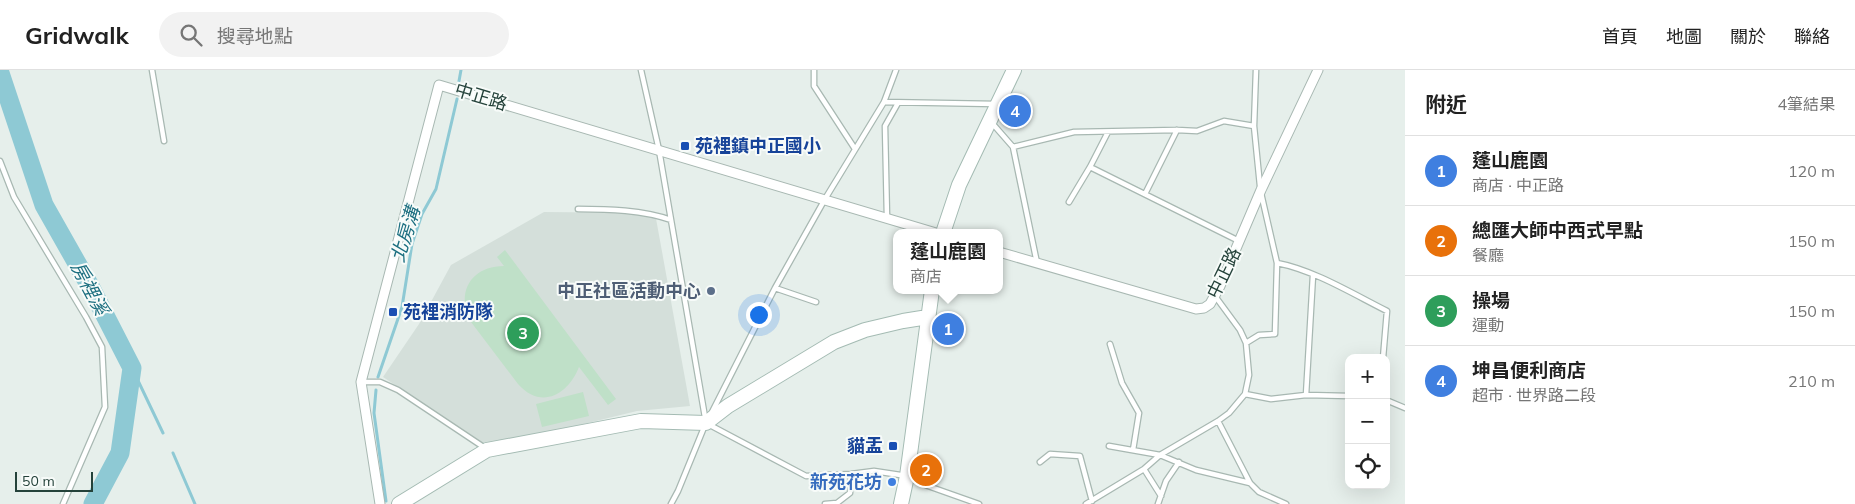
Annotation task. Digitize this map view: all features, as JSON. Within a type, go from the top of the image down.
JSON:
[{"type":"street","points":[[943,229],[959,185],[1014,70]]},
{"type":"street","name":"中正路","points":[[1003,253],[1196,309],[1204,308],[1210,304],[1215,296],[1261,190],[1318,70]]},
{"type":"street","name":"中正路","points":[[380,504],[361,382],[440,85],[825,198],[923,229]]},
{"type":"street","points":[[902,504],[931,294]]},
{"type":"street","points":[[403,503],[487,450],[641,421],[706,423],[728,406],[834,342],[865,330],[928,317]]},
{"type":"lane","points":[[152,70],[164,141]]},
{"type":"lane","points":[[641,70],[659,150],[706,423]]},
{"type":"lane","points":[[814,70],[814,86],[855,149]]},
{"type":"lane","points":[[671,504],[706,423],[775,288],[825,198],[884,102],[896,70]]},
{"type":"lane","points":[[1246,343],[1259,335],[1275,334],[1277,263],[1261,190],[1254,126],[1256,70]]},
{"type":"lane","points":[[884,102],[997,104]]},
{"type":"lane","points":[[887,218],[885,126],[898,103]]},
{"type":"lane","points":[[990,120],[1013,147],[1037,263]]},
{"type":"lane","points":[[1013,147],[1074,132],[1197,131],[1224,121],[1254,126]]},
{"type":"lane","points":[[1144,194],[1177,130]]},
{"type":"lane","points":[[1069,202],[1090,168],[1108,132]]},
{"type":"lane","points":[[0,162],[14,197],[102,347],[105,407],[63,504]]},
{"type":"lane","points":[[1090,168],[1240,241]]},
{"type":"lane","points":[[578,209],[601,209],[671,220]]},
{"type":"lane","points":[[1277,263],[1291,266],[1313,275],[1387,311],[1383,354]]},
{"type":"lane","points":[[1306,395],[1313,275]]},
{"type":"lane","points":[[775,288],[816,302]]},
{"type":"lane","points":[[1086,504],[1144,469],[1160,455],[1218,421],[1229,413],[1244,394],[1249,375],[1246,343],[1240,330],[1215,296]]},
{"type":"lane","points":[[1110,344],[1122,384],[1138,413],[1133,450]]},
{"type":"lane","points":[[361,382],[380,382],[398,390],[487,450]]},
{"type":"lane","points":[[1244,394],[1271,399],[1306,395],[1345,396]]},
{"type":"lane","points":[[1390,402],[1405,408]]},
{"type":"lane","points":[[1218,421],[1250,483],[1259,492],[1286,504]]},
{"type":"lane","points":[[706,423],[806,476],[874,471],[907,476],[928,486],[979,504]]},
{"type":"lane","points":[[1110,446],[1160,455],[1196,470],[1250,483]]},
{"type":"lane","points":[[1040,462],[1050,454],[1080,456],[1092,501]]},
{"type":"lane","points":[[1158,504],[1166,481],[1178,462]]},
{"type":"lane","points":[[1144,469],[1161,496]]},
{"type":"lane","points":[[825,504],[837,503],[850,493],[851,474]]},
{"type":"shaded area","points":[[544,212],[655,213],[690,406],[637,411],[489,447],[383,377],[419,324],[451,265]]},
{"type":"green space","points":[[505,250],[616,399],[608,405],[579,367],[568,385],[561,392],[553,396],[536,396],[527,392],[518,384],[471,322],[466,311],[465,301],[469,283],[483,271],[492,267],[504,266],[497,257]]},
{"type":"green space","points":[[583,392],[589,416],[542,427],[536,404]]},
{"type":"waterway","name":"北房溝","points":[[459,81],[461,70]]},
{"type":"waterway","name":"房裡溪","points":[[0,73],[44,205],[91,288],[132,368],[120,453],[93,504]]},
{"type":"waterway","name":"北房溝","points":[[378,377],[402,307],[412,244],[422,214],[436,189],[457,99]]},
{"type":"waterway","points":[[132,368],[163,433]]},
{"type":"waterway","name":"北房溝","points":[[376,390],[374,413],[386,501]]},
{"type":"waterway","points":[[173,453],[195,504]]},
{"type":"place","name":"坤昌便利商店","points":[[1015,111]]},
{"type":"place","name":"苑裡鎮中正國小","points":[[685,146]]},
{"type":"place","name":"中正社區活動中心","points":[[711,291]]},
{"type":"place","name":"苑裡消防隊","points":[[393,312]]},
{"type":"place","name":"蓬山鹿園","points":[[948,329]]},
{"type":"place","name":"操場","points":[[523,333]]},
{"type":"place","name":"貓盂","points":[[893,446]]},
{"type":"place","name":"總匯大師中西式早點","points":[[926,470]]},
{"type":"place","name":"新苑花坊","points":[[892,482]]}]
